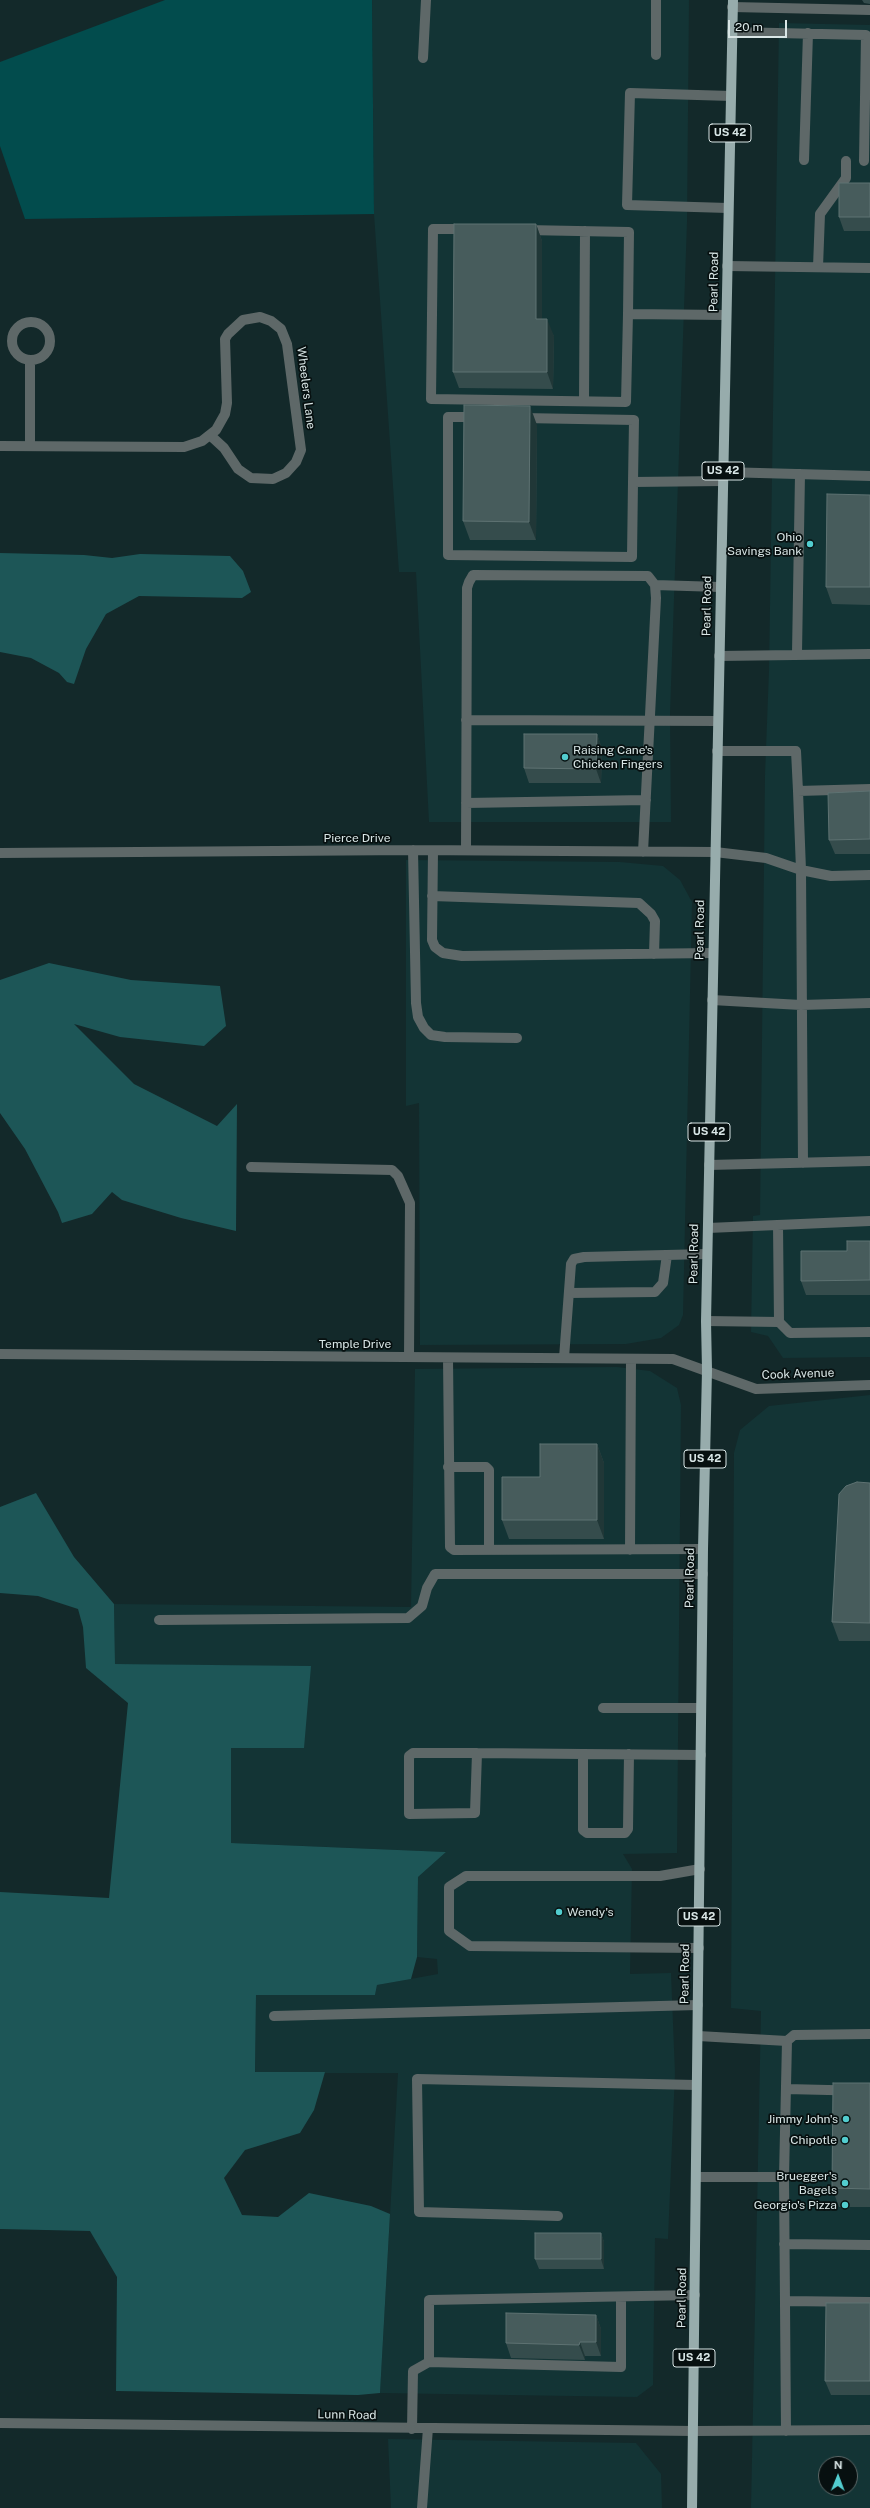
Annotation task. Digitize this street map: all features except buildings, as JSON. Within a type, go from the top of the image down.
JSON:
[{"type":"main road","name":"Pearl Road","points":[[692,2508],[703,1549],[707,1370],[707,1254],[732,4]]},
{"type":"street","points":[[423,58],[426,0]]},
{"type":"street","points":[[656,0],[656,55]]},
{"type":"street","points":[[732,4],[814,4],[870,10]]},
{"type":"street","points":[[732,32],[866,35],[864,162]]},
{"type":"street","points":[[804,160],[808,33]]},
{"type":"street","points":[[728,208],[627,205],[630,93],[731,96]]},
{"type":"street","points":[[818,267],[820,214],[846,178],[846,161]]},
{"type":"street","points":[[479,230],[433,229],[431,399],[626,402],[629,232],[517,230]]},
{"type":"street","points":[[584,401],[585,231]]},
{"type":"street","points":[[727,266],[870,268]]},
{"type":"street","points":[[628,314],[726,315]]},
{"type":"street","name":"Wheelers Lane","points":[[260,317],[271,321],[281,329],[287,344],[301,450],[296,462],[286,473],[273,479],[251,478],[238,469],[224,448],[211,436],[223,419],[227,403],[225,339],[228,334],[243,320],[260,317]]},
{"type":"street","points":[[30,360],[30,446]]},
{"type":"street","points":[[486,418],[448,417],[448,555],[632,557],[634,420],[509,418]]},
{"type":"street","points":[[0,446],[184,447],[202,441],[211,436]]},
{"type":"street","points":[[797,653],[800,474]]},
{"type":"street","points":[[633,482],[723,476],[800,474],[870,476]]},
{"type":"street","points":[[466,850],[467,588],[474,576],[648,576],[655,585],[643,852]]},
{"type":"street","points":[[655,585],[720,587]]},
{"type":"street","points":[[719,656],[797,653],[870,654]]},
{"type":"street","points":[[466,720],[718,721]]},
{"type":"street","points":[[717,751],[796,751],[801,870],[803,1163]]},
{"type":"street","points":[[798,791],[870,789]]},
{"type":"street","points":[[466,803],[646,800]]},
{"type":"street","points":[[414,850],[416,1003],[418,1017],[424,1028],[431,1035],[445,1037],[517,1038]]},
{"type":"street","name":"Pierce Drive","points":[[0,853],[414,850],[715,852],[766,858],[801,870],[831,876],[870,875]]},
{"type":"street","points":[[433,850],[432,940],[435,947],[443,954],[462,956],[713,953]]},
{"type":"street","points":[[432,896],[631,901],[646,907],[655,921],[654,954]]},
{"type":"street","points":[[712,1000],[801,1005],[870,1003]]},
{"type":"street","points":[[709,1165],[870,1161]]},
{"type":"street","points":[[250,1167],[392,1170],[398,1176],[410,1203],[409,1357]]},
{"type":"street","points":[[708,1228],[870,1221]]},
{"type":"street","points":[[778,1225],[778,1322]]},
{"type":"street","points":[[564,1358],[571,1264],[574,1259],[584,1257],[707,1254]]},
{"type":"street","points":[[569,1293],[655,1292],[663,1283],[667,1255]]},
{"type":"street","points":[[706,1321],[778,1322],[790,1333],[870,1332]]},
{"type":"street","name":"Temple Drive","points":[[0,1354],[673,1359],[707,1370]]},
{"type":"street","points":[[448,1358],[450,1547],[454,1550],[703,1549]]},
{"type":"street","points":[[630,1550],[631,1359]]},
{"type":"street","name":"Cook Avenue","points":[[707,1370],[756,1389],[870,1385]]},
{"type":"street","points":[[448,1467],[486,1467],[489,1470],[489,1550]]},
{"type":"street","points":[[159,1620],[408,1618],[422,1606],[427,1588],[435,1574],[703,1574]]},
{"type":"street","points":[[604,1708],[702,1708]]},
{"type":"street","points":[[477,1753],[475,1813],[409,1814],[410,1754],[477,1753],[701,1755]]},
{"type":"street","points":[[583,1754],[583,1830],[587,1833],[624,1833],[628,1829],[629,1754]]},
{"type":"street","points":[[699,1948],[470,1946],[449,1931],[449,1888],[466,1876],[660,1876],[700,1868]]},
{"type":"street","points":[[274,2016],[698,2005]]},
{"type":"street","points":[[698,2036],[787,2041],[794,2035],[870,2034]]},
{"type":"street","points":[[786,2431],[784,2177],[787,2041]]},
{"type":"street","points":[[558,2216],[419,2212],[417,2079],[696,2086]]},
{"type":"street","points":[[786,2089],[870,2091]]},
{"type":"street","points":[[696,2177],[784,2177]]},
{"type":"street","points":[[784,2244],[870,2245]]},
{"type":"street","points":[[429,2362],[429,2300],[695,2295]]},
{"type":"street","points":[[412,2429],[413,2371],[429,2362],[621,2367],[621,2296]]},
{"type":"street","points":[[785,2301],[870,2302]]},
{"type":"street","name":"Lunn Road","points":[[0,2423],[412,2429],[694,2431],[870,2430]]},
{"type":"street","points":[[422,2508],[428,2428]]},
{"type":"shaded area","points":[[165,0],[372,0],[374,214],[25,219],[0,146],[0,62]]},
{"type":"shaded area","points":[[372,0],[689,0],[687,222],[670,714],[671,822],[429,822],[416,572],[399,572],[374,214]]},
{"type":"shaded area","points":[[779,23],[870,25],[870,1357],[783,1358],[768,1336],[751,1332],[753,1216],[760,1215],[765,775],[769,671]]},
{"type":"shaded area","points":[[0,553],[84,555],[112,558],[140,554],[230,556],[243,571],[251,592],[242,598],[139,596],[106,614],[86,649],[74,684],[67,682],[59,673],[31,658],[0,652]]},
{"type":"shaded area","points":[[406,860],[620,862],[663,866],[680,880],[692,902],[683,1315],[679,1325],[661,1338],[626,1344],[420,1345],[419,1103],[406,1106]]},
{"type":"shaded area","points":[[49,963],[131,980],[220,986],[226,1026],[204,1046],[120,1037],[74,1024],[134,1084],[217,1126],[237,1104],[236,1231],[181,1218],[122,1200],[112,1192],[92,1214],[62,1223],[58,1212],[25,1149],[0,1113],[0,980]]},
{"type":"shaded area","points":[[617,1367],[650,1371],[677,1388],[681,1405],[677,1853],[623,1854],[632,1869],[630,1974],[671,1973],[675,2073],[668,2239],[655,2238],[653,2385],[637,2397],[380,2393],[398,2073],[255,2073],[256,1994],[375,1995],[377,1985],[438,1974],[437,1959],[417,1957],[418,1877],[446,1852],[231,1843],[231,1748],[311,1667],[115,1664],[114,1604],[411,1607],[415,1369]]},
{"type":"shaded area","points":[[870,1395],[870,2508],[751,2508],[761,2011],[731,2008],[734,1453],[740,1430],[769,1406]]},
{"type":"shaded area","points":[[36,1493],[74,1557],[114,1604],[115,1664],[311,1666],[304,1748],[231,1748],[231,1843],[446,1852],[418,1877],[417,1957],[411,1979],[377,1985],[375,1995],[256,1995],[255,2072],[325,2072],[314,2110],[300,2133],[245,2150],[224,2178],[242,2215],[278,2217],[309,2193],[371,2206],[390,2214],[380,2393],[358,2395],[116,2391],[117,2277],[90,2231],[0,2229],[0,1892],[109,1898],[128,1703],[86,1668],[83,1627],[78,1609],[38,1596],[0,1593],[0,1507]]},
{"type":"shaded area","points":[[388,2439],[636,2443],[661,2474],[662,2508],[391,2508]]},
{"type":"place","name":"Ohio Savings Bank","points":[[810,544]]},
{"type":"place","name":"Raising Cane's Chicken Fingers","points":[[565,757]]},
{"type":"place","name":"Wendy's","points":[[559,1912]]},
{"type":"place","name":"Jimmy John's","points":[[846,2119]]},
{"type":"place","name":"Chipotle","points":[[845,2140]]},
{"type":"place","name":"Bruegger's Bagels","points":[[845,2183]]},
{"type":"place","name":"Georgio's Pizza","points":[[845,2205]]}]
